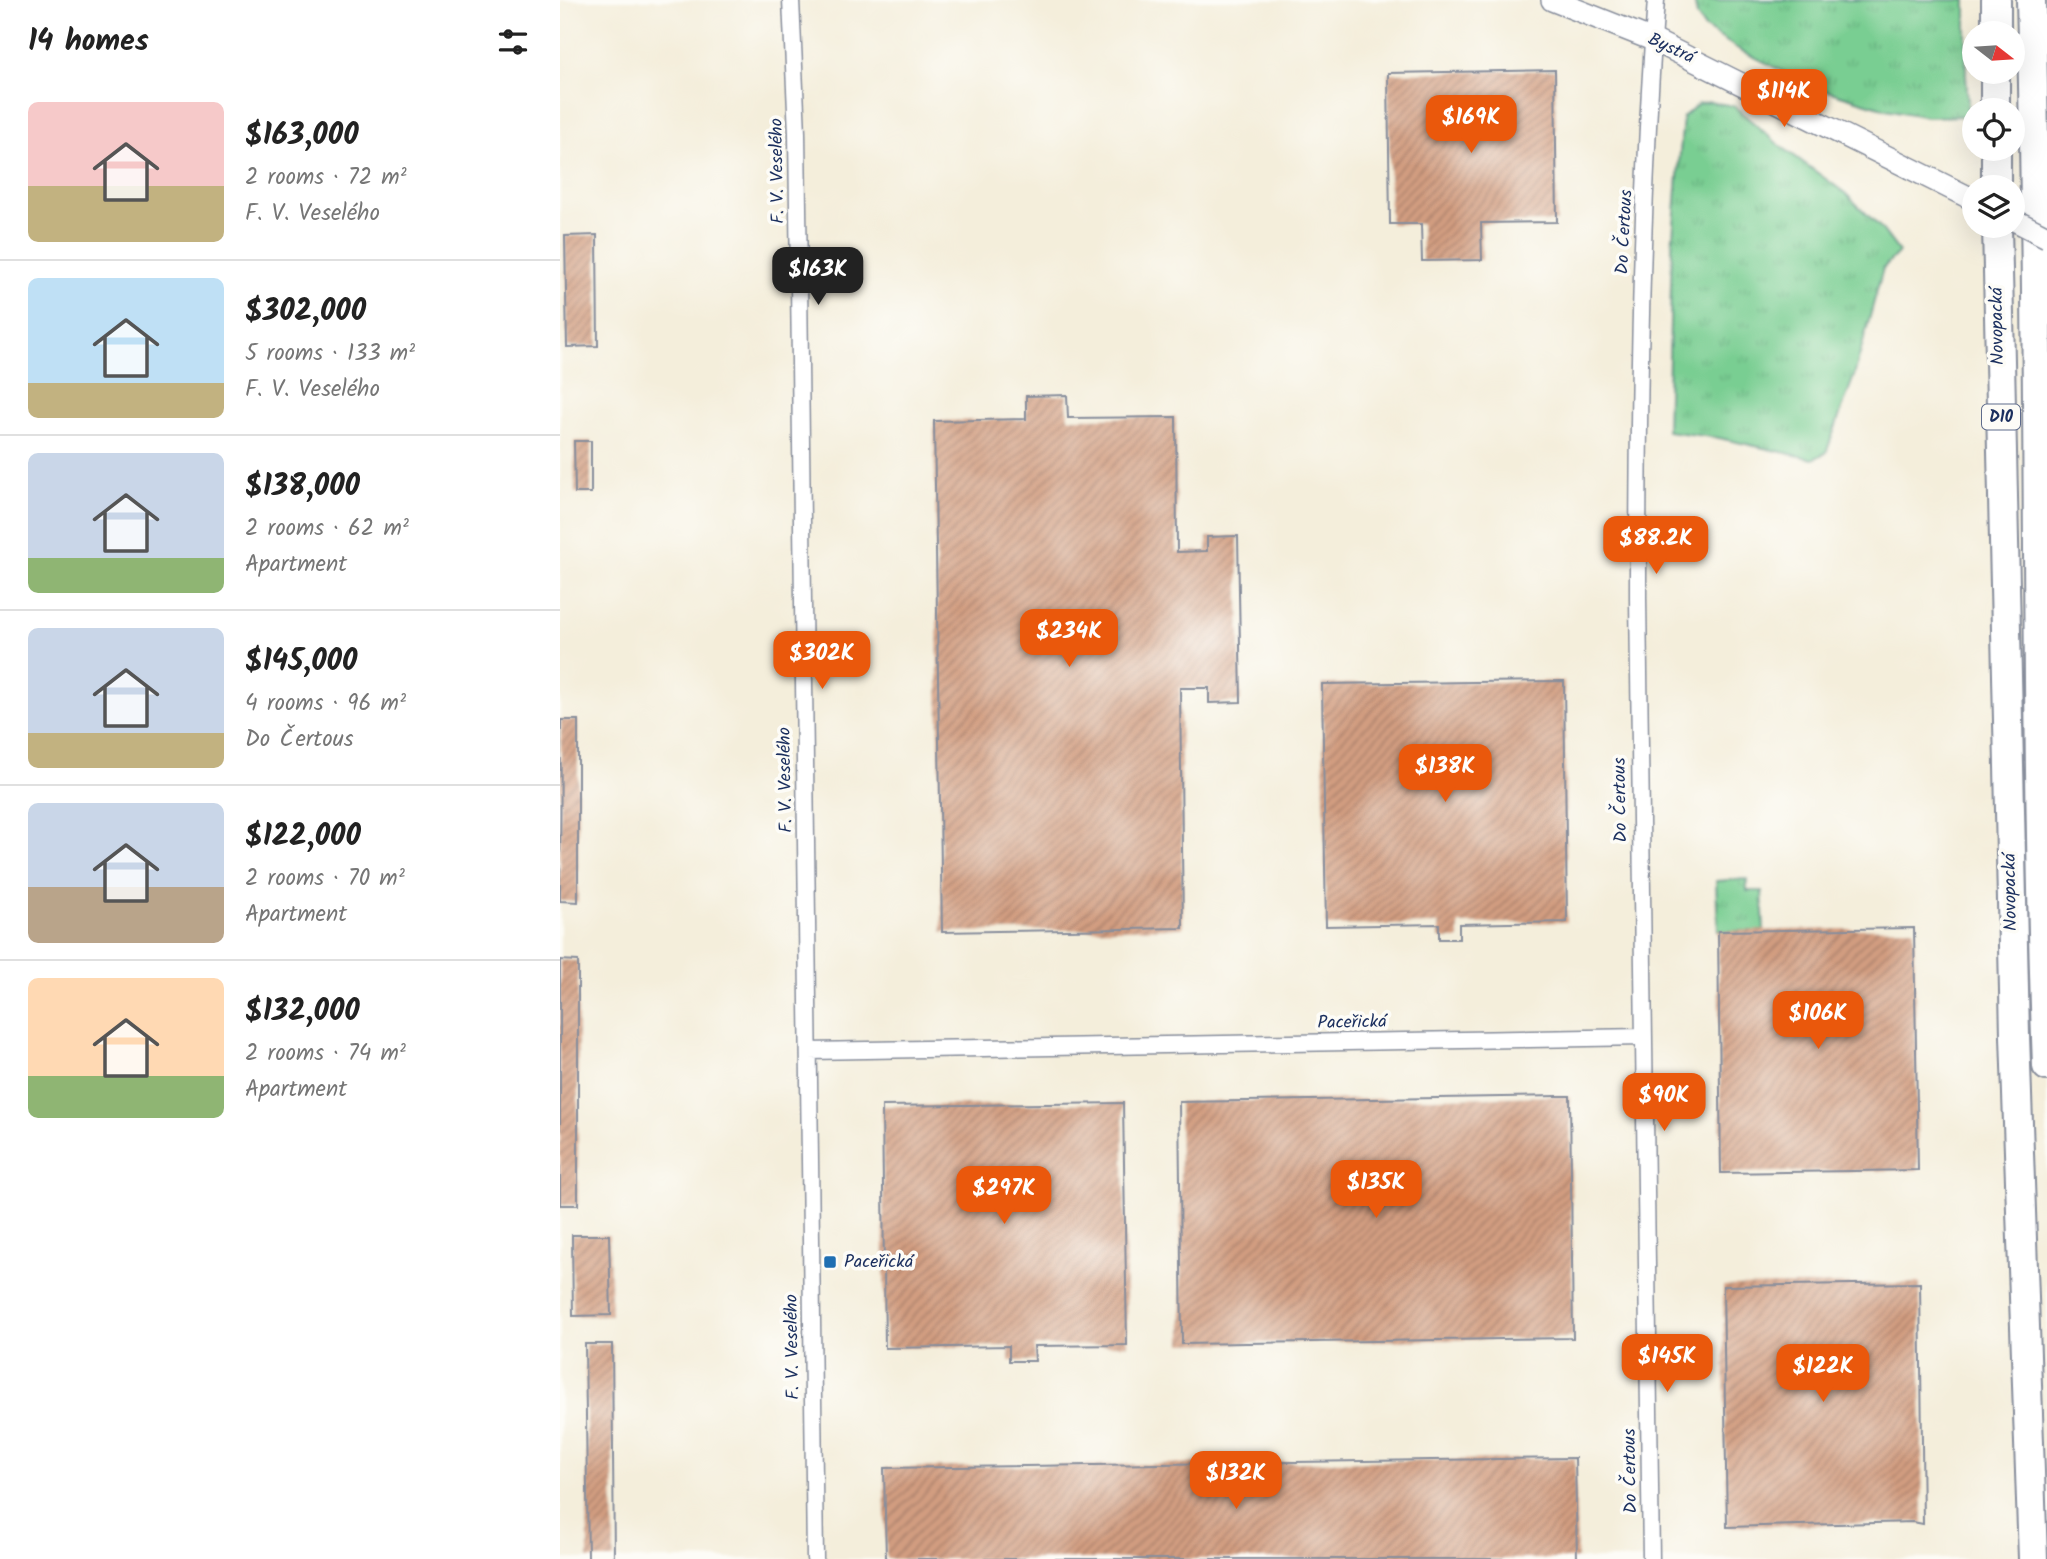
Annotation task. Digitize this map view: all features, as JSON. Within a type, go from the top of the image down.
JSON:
[{"type":"highway","points":[[1996,0],[1996,21]]},
{"type":"highway","name":"Novopacká","points":[[2031,0],[2036,195],[2038,617],[2047,1066]]},
{"type":"highway","name":"Novopacká","points":[[1997,238],[2015,1036],[2033,1559]]},
{"type":"street","name":"F. V. Veselého","points":[[792,0],[797,146],[815,1559]]},
{"type":"street","name":"Bystrá","points":[[1552,0],[1653,40],[1962,194]]},
{"type":"street","name":"Do Čertous","points":[[1651,1559],[1638,475],[1642,287],[1656,0]]},
{"type":"street","points":[[2025,226],[2047,237]]},
{"type":"street","name":"Paceřická","points":[[808,1051],[1644,1037]]},
{"type":"green space","points":[[1694,0],[1966,0],[1966,21],[1962,21],[1962,84],[1967,84],[1968,98],[1962,98],[1962,116],[1927,117],[1886,109],[1814,87],[1740,50],[1705,28],[1697,16]]},
{"type":"green space","points":[[1710,102],[1734,106],[1778,144],[1845,193],[1881,228],[1899,252],[1883,268],[1854,376],[1826,453],[1813,459],[1719,438],[1667,431],[1672,248],[1683,117],[1698,104]]},
{"type":"green space","points":[[1747,879],[1747,891],[1762,891],[1764,931],[1718,931],[1716,881]]},
{"type":"building","points":[[1555,70],[1557,222],[1481,223],[1482,260],[1422,261],[1421,224],[1390,224],[1388,73]]},
{"type":"building","points":[[597,235],[598,346],[567,347],[565,236]]},
{"type":"building","points":[[1067,395],[1068,418],[1176,417],[1177,552],[1207,551],[1207,537],[1238,536],[1241,702],[1209,703],[1209,688],[1180,688],[1183,928],[942,932],[934,421],[1026,419],[1026,396]]},
{"type":"building","points":[[574,441],[591,441],[591,493],[575,493]]},
{"type":"building","points":[[1564,681],[1567,922],[1459,924],[1459,939],[1439,939],[1439,924],[1326,926],[1322,684]]},
{"type":"building","points":[[561,720],[578,720],[578,902],[560,901]]},
{"type":"building","points":[[1914,928],[1918,1170],[1721,1173],[1718,931]]},
{"type":"building","points":[[560,960],[578,961],[578,1205],[560,1205]]},
{"type":"building","points":[[1570,1096],[1573,1338],[1182,1344],[1179,1102]]},
{"type":"building","points":[[1123,1103],[1127,1345],[1034,1346],[1035,1361],[1009,1361],[1009,1346],[885,1348],[882,1106]]},
{"type":"building","points":[[572,1235],[609,1235],[611,1315],[573,1316]]},
{"type":"building","points":[[1920,1283],[1923,1524],[1913,1522],[1727,1527],[1723,1286]]},
{"type":"building","points":[[585,1344],[612,1344],[614,1559],[588,1559]]},
{"type":"building","points":[[1575,1458],[1577,1559],[886,1559],[884,1468]]},
{"type":"place","name":"Paceřická","points":[[830,1262]]}]
